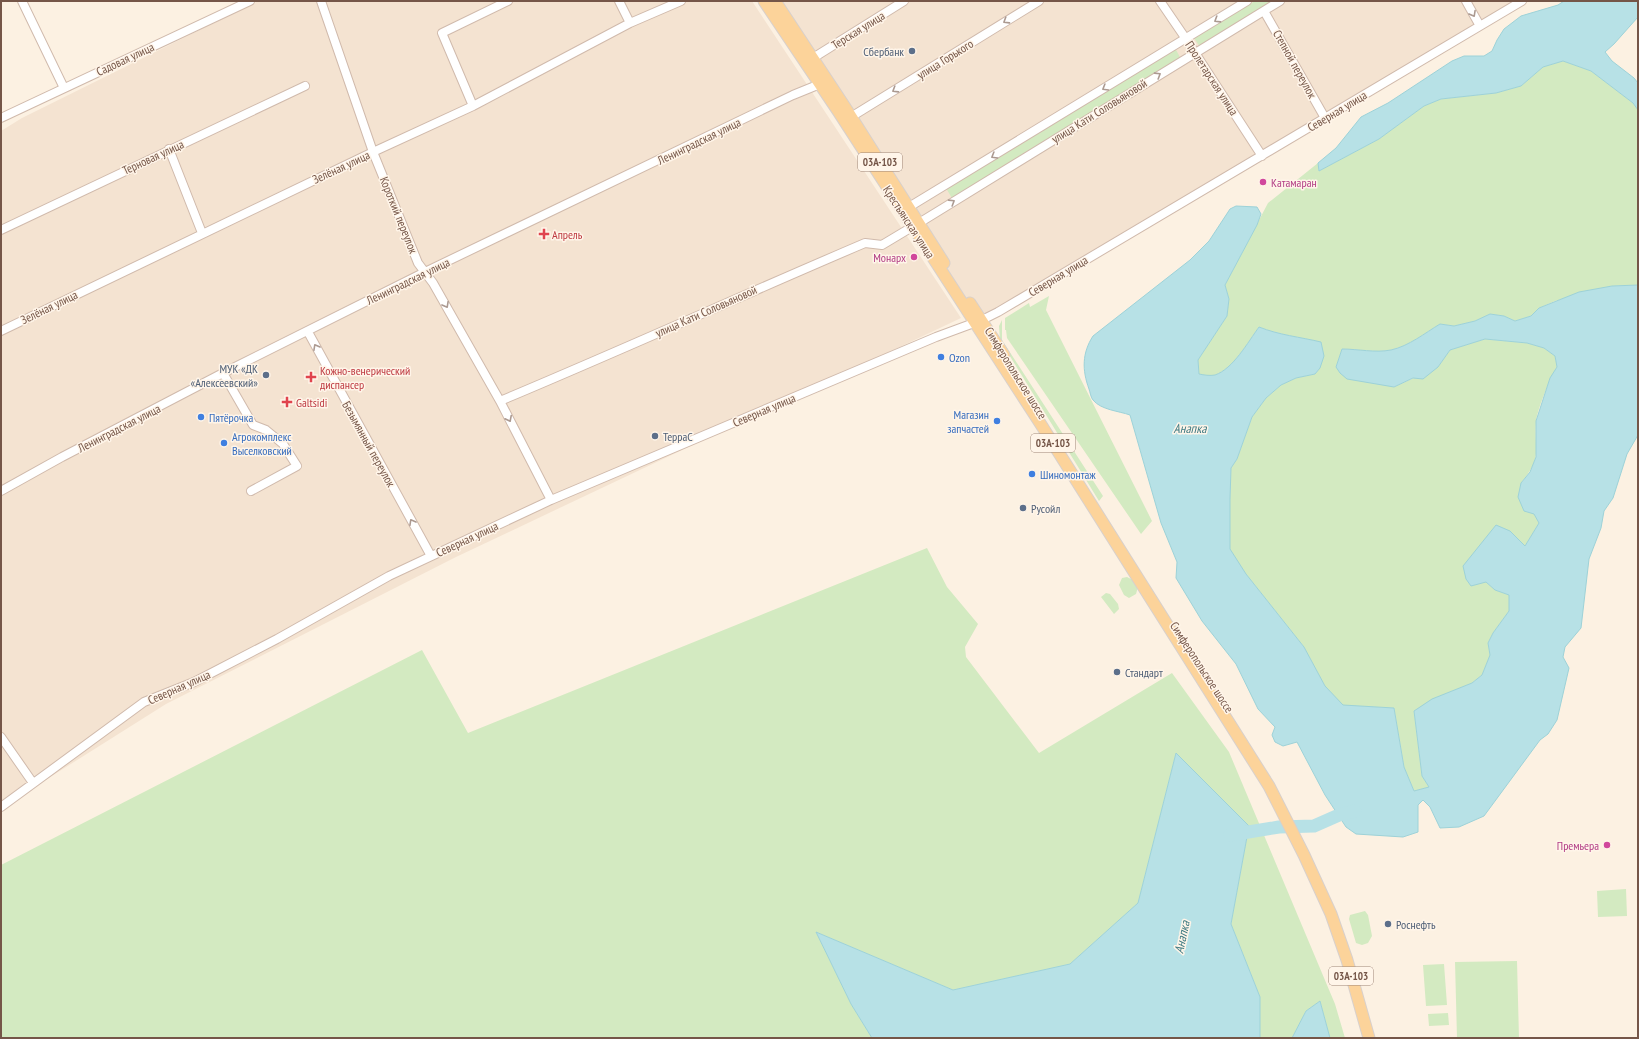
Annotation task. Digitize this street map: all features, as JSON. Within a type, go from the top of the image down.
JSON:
[{"type":"main road","name":"Крестьянская улица","points":[[764,1],[916,225],[978,322]]},
{"type":"main road","name":"Крестьянская улица","points":[[774,1],[813,58],[909,207],[916,225]]},
{"type":"main road","name":"Симферопольское шоссе","points":[[978,322],[1150,590],[1287,814],[1334,912],[1345,940],[1374,1038]]},
{"type":"main road","name":"Симферопольское шоссе","points":[[1306,853],[1338,935],[1369,1038]]},
{"type":"street","points":[[22,1],[64,88]]},
{"type":"street","name":"Короткий переулок","points":[[321,1],[373,152],[418,264],[434,283],[500,401],[551,500]]},
{"type":"street","points":[[473,106],[442,33],[508,1]]},
{"type":"street","points":[[619,1],[630,24]]},
{"type":"street","name":"Зелёная улица","points":[[1,330],[202,233],[473,106],[630,24],[681,1]]},
{"type":"street","name":"Терская улица","points":[[813,58],[904,1]]},
{"type":"street","name":"улица Горького","points":[[851,117],[1039,1]]},
{"type":"street","name":"Пролетарская улица","points":[[1160,1],[1262,156]]},
{"type":"street","name":"улица Кати Соловьяновой","points":[[909,207],[1247,1]]},
{"type":"street","name":"улица Кати Соловьяновой","points":[[500,401],[585,366],[732,300],[865,243],[882,245],[1280,1]]},
{"type":"street","points":[[1466,1],[1480,26]]},
{"type":"street","name":"Северная улица","points":[[1,807],[144,702],[194,682],[277,639],[389,576],[551,500],[936,337],[978,322],[1262,156],[1522,1]]},
{"type":"street","name":"Садовая улица","points":[[1,118],[244,2]]},
{"type":"street","name":"Степной переулок","points":[[1264,11],[1325,118]]},
{"type":"street","name":"Ленинградская улица","points":[[1,491],[223,373],[308,332],[425,272],[794,95],[820,84]]},
{"type":"street","name":"Терновая улица","points":[[1,230],[306,86]]},
{"type":"street","points":[[170,149],[202,233]]},
{"type":"street","name":"Безымянный переулок","points":[[308,332],[431,556]]},
{"type":"street","points":[[223,373],[254,425],[266,430],[283,444],[296,466],[251,492]]},
{"type":"street","points":[[1,485],[13,484]]},
{"type":"street","points":[[1,738],[33,783]]},
{"type":"shaded area","points":[[258,1],[752,1],[961,318],[456,557],[166,704],[1,808],[1,131],[22,118]]},
{"type":"shaded area","points":[[760,1],[1521,1],[982,320]]},
{"type":"green space","points":[[1255,1],[1275,1],[1200,47],[1194,38]]},
{"type":"green space","points":[[1175,48],[1181,59],[953,200],[946,188]]},
{"type":"green space","points":[[1563,61],[1591,71],[1633,103],[1638,110],[1638,285],[1612,286],[1555,301],[1539,308],[1531,316],[1515,321],[1504,316],[1490,314],[1475,321],[1454,326],[1440,324],[1410,342],[1391,350],[1373,351],[1342,349],[1336,367],[1394,387],[1438,367],[1450,350],[1485,339],[1527,343],[1544,348],[1555,356],[1557,367],[1544,394],[1536,422],[1535,460],[1528,474],[1521,483],[1539,523],[1525,546],[1510,531],[1486,582],[1495,590],[1509,595],[1509,611],[1493,633],[1488,643],[1490,655],[1482,675],[1472,683],[1414,711],[1422,776],[1429,787],[1414,791],[1404,767],[1394,708],[1343,706],[1325,686],[1304,647],[1246,574],[1230,550],[1231,468],[1237,459],[1252,417],[1266,398],[1281,385],[1296,378],[1315,374],[1320,368],[1321,343],[1259,327],[1240,354],[1222,372],[1211,376],[1199,374],[1198,360],[1227,316],[1229,299],[1225,285],[1268,203],[1318,163],[1319,171],[1379,139],[1424,106],[1441,99],[1496,93],[1521,86],[1543,67]]},
{"type":"green space","points":[[1049,296],[1046,310],[1152,521],[1141,534],[1007,338],[1005,318],[1029,303],[1030,307]]},
{"type":"green space","points":[[1002,320],[1002,340],[1103,496],[1099,501],[1000,340],[999,326]]},
{"type":"green space","points":[[927,548],[947,587],[978,624],[965,647],[966,657],[1039,753],[1172,673],[1229,752],[1335,1004],[1345,1038],[1330,1038],[1320,1001],[1306,1011],[1292,1038],[1260,1038],[1260,997],[1231,924],[1249,826],[1176,753],[1138,903],[1070,964],[953,990],[816,932],[851,1004],[872,1038],[1,1038],[1,865],[422,650],[468,733]]},
{"type":"green space","points":[[1127,577],[1133,580],[1138,587],[1136,594],[1129,598],[1124,595],[1119,585],[1122,578]]},
{"type":"green space","points":[[1106,593],[1110,594],[1118,604],[1119,609],[1114,614],[1101,597]]},
{"type":"green space","points":[[1626,889],[1627,916],[1598,917],[1597,891]]},
{"type":"green space","points":[[1365,911],[1368,915],[1372,936],[1368,943],[1362,945],[1356,943],[1349,919],[1350,915]]},
{"type":"green space","points":[[1517,961],[1519,1038],[1457,1038],[1455,962]]},
{"type":"green space","points":[[1444,964],[1447,1005],[1426,1006],[1423,965]]},
{"type":"green space","points":[[1448,1013],[1449,1025],[1429,1026],[1428,1014]]},
{"type":"water","points":[[1564,1],[1638,1],[1638,17],[1605,52],[1612,61],[1634,78],[1638,83],[1638,110],[1633,103],[1591,71],[1563,61],[1543,67],[1521,86],[1496,93],[1441,99],[1424,106],[1379,139],[1319,171],[1318,163],[1336,148],[1361,117],[1388,103],[1452,61],[1464,56],[1484,56],[1492,51],[1504,29],[1521,16],[1558,5]]},
{"type":"water","name":"Анапка","points":[[1236,206],[1257,207],[1261,214],[1257,225],[1225,285],[1229,299],[1227,316],[1198,360],[1199,374],[1215,375],[1222,372],[1240,354],[1259,327],[1282,334],[1321,342],[1324,356],[1320,368],[1315,374],[1296,378],[1281,385],[1266,398],[1252,417],[1237,459],[1231,468],[1230,549],[1246,574],[1304,647],[1325,686],[1343,705],[1394,708],[1404,767],[1414,791],[1429,787],[1422,776],[1414,711],[1432,699],[1472,683],[1482,675],[1490,655],[1488,643],[1493,633],[1509,611],[1509,595],[1495,590],[1486,582],[1471,586],[1466,579],[1463,566],[1496,525],[1510,531],[1525,546],[1539,523],[1534,514],[1524,511],[1518,497],[1521,483],[1530,472],[1536,457],[1536,421],[1550,378],[1557,367],[1555,356],[1544,348],[1527,343],[1485,339],[1450,350],[1438,367],[1423,379],[1413,378],[1394,387],[1347,379],[1336,367],[1342,349],[1373,351],[1391,350],[1410,342],[1440,324],[1454,326],[1475,321],[1490,314],[1504,316],[1515,321],[1531,316],[1539,308],[1579,292],[1612,286],[1638,285],[1638,435],[1627,454],[1613,498],[1604,511],[1601,528],[1589,559],[1581,628],[1565,647],[1563,657],[1569,668],[1557,720],[1548,734],[1540,740],[1484,816],[1459,827],[1440,828],[1430,807],[1423,800],[1418,805],[1418,832],[1403,837],[1356,834],[1346,827],[1325,795],[1297,742],[1283,746],[1275,742],[1272,735],[1275,727],[1258,709],[1236,664],[1202,621],[1176,578],[1177,562],[1161,523],[1130,415],[1101,406],[1093,400],[1091,396],[1085,375],[1084,362],[1089,342],[1093,336],[1190,260],[1209,241],[1230,209]]},
{"type":"water","points":[[1176,753],[1249,826],[1231,924],[1260,997],[1260,1038],[872,1038],[851,1004],[816,932],[953,990],[1070,964],[1138,903]]},
{"type":"water","points":[[1320,1001],[1330,1038],[1292,1038],[1306,1011]]},
{"type":"waterway","points":[[1230,835],[1279,827],[1314,826],[1339,815],[1355,811]]},
{"type":"place","name":"Сбербанк","points":[[912,51]]},
{"type":"place","name":"Катамаран","points":[[1263,182]]},
{"type":"place","name":"Апрель","points":[[544,234]]},
{"type":"place","name":"Монарх","points":[[914,257]]},
{"type":"place","name":"Ozon","points":[[941,357]]},
{"type":"place","name":"МУК «ДК «Алексеевский»","points":[[266,375]]},
{"type":"place","name":"Кожно-венерический диспансер","points":[[311,377]]},
{"type":"place","name":"Galtsidi","points":[[287,402]]},
{"type":"place","name":"Пятёрочка","points":[[201,417]]},
{"type":"place","name":"Магазин запчастей","points":[[997,421]]},
{"type":"place","name":"ТерраС","points":[[655,436]]},
{"type":"place","name":"Агрокомплекс Выселковский","points":[[224,443]]},
{"type":"place","name":"Шиномонтаж","points":[[1032,474]]},
{"type":"place","name":"Русойл","points":[[1023,508]]},
{"type":"place","name":"Стандарт","points":[[1117,672]]},
{"type":"place","name":"Премьера","points":[[1607,845]]},
{"type":"place","name":"Роснефть","points":[[1388,924]]}]
